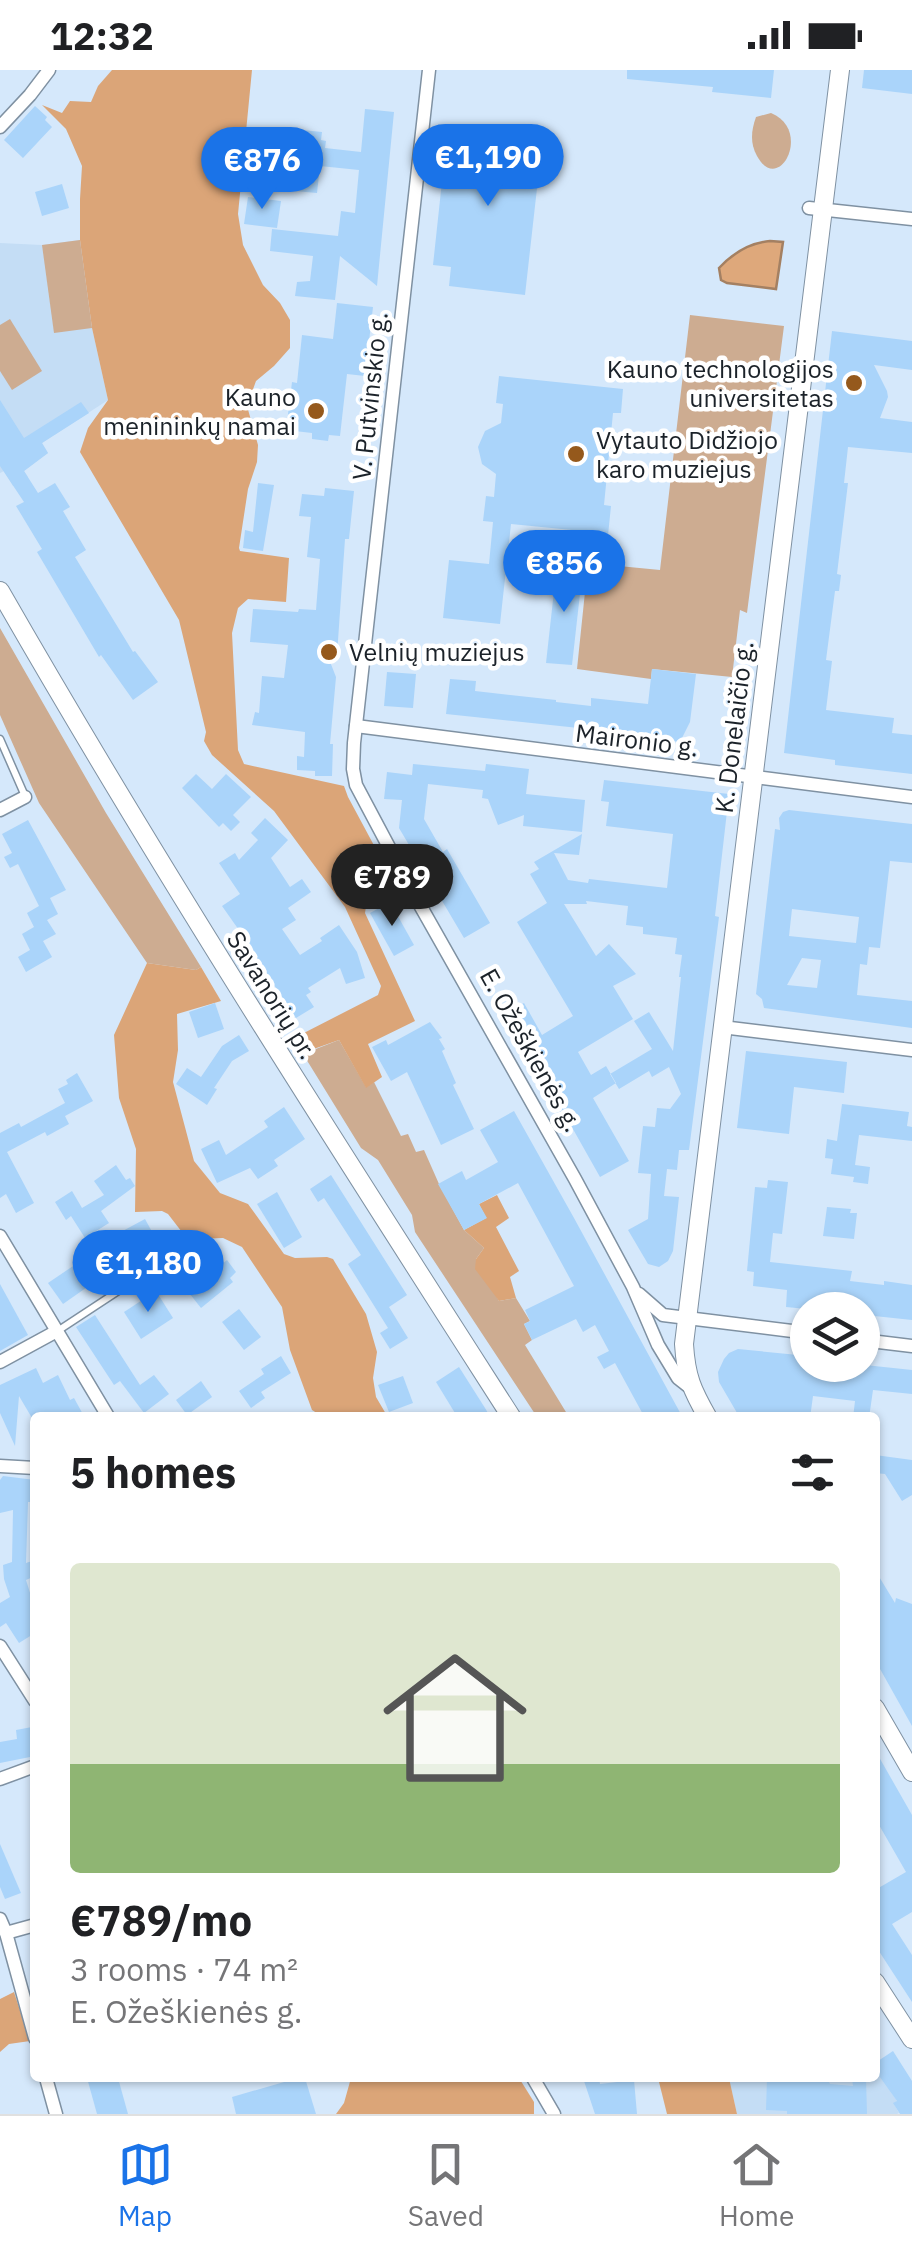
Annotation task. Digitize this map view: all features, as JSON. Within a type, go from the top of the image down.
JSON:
[{"type":"street","points":[[0,127],[49,70]]},
{"type":"street","name":"V. Putvinskio g.","points":[[356,726],[429,70]]},
{"type":"street","name":"K. Donelaičio g.","points":[[693,1390],[685,1370],[684,1344],[817,208],[840,70]]},
{"type":"street","points":[[817,208],[912,219]]},
{"type":"street","name":"Savanorių pr.","points":[[0,591],[101,766],[254,1014],[508,1412]]},
{"type":"street","name":"Maironio g.","points":[[356,726],[912,798]]},
{"type":"street","name":"E. Ožeškienės g.","points":[[356,726],[353,769],[360,796],[533,1102],[633,1287],[658,1345],[705,1412]]},
{"type":"street","points":[[0,810],[26,797]]},
{"type":"street","points":[[722,1027],[912,1050]]},
{"type":"street","points":[[0,1236],[105,1412]]},
{"type":"street","name":"E. Ožeškienės g.","points":[[633,1287],[663,1315],[790,1331]]},
{"type":"street","points":[[0,1362],[58,1331]]},
{"type":"street","points":[[880,1342],[912,1346]]},
{"type":"street","points":[[0,1466],[30,1468]]},
{"type":"street","points":[[0,1646],[30,1692]]},
{"type":"street","points":[[880,1720],[912,1772]]},
{"type":"street","points":[[0,1779],[30,1768]]},
{"type":"street","points":[[30,1925],[3,1926],[30,2020]]},
{"type":"street","points":[[880,1990],[912,2039]]},
{"type":"street","points":[[47,2082],[56,2114]]},
{"type":"street","points":[[535,2082],[554,2114]]},
{"type":"lane","points":[[0,739],[26,797]]},
{"type":"lane","points":[[58,1331],[129,1284]]},
{"type":"shaded area","points":[[112,70],[252,70],[238,214],[243,245],[263,285],[290,320],[290,348],[256,381],[247,406],[258,445],[239,548],[289,558],[286,602],[248,599],[238,608],[232,633],[238,750],[244,764],[344,786],[392,879],[368,894],[365,913],[415,1021],[368,1044],[382,1077],[366,1088],[339,1040],[308,1051],[298,1036],[378,995],[381,986],[345,907],[274,811],[212,755],[204,741],[206,732],[179,620],[80,452],[88,428],[108,400],[92,328],[80,240],[82,166],[66,129],[42,105],[62,113],[70,101],[91,102]]},
{"type":"shaded area","points":[[771,113],[783,121],[791,145],[788,156],[774,169],[757,156],[752,142],[756,117]]},
{"type":"shaded area","points":[[80,240],[92,328],[108,400],[42,443],[48,453],[24,471],[28,477],[13,486],[4,471],[0,473],[0,243],[42,245]]},
{"type":"shaded area","points":[[80,240],[92,328],[54,333],[42,245]]},
{"type":"shaded area","points":[[783,242],[776,289],[721,280],[719,268],[730,258],[748,246]]},
{"type":"shaded area","points":[[690,315],[784,326],[747,613],[740,610],[732,677],[652,669],[651,679],[577,669],[588,563],[660,570]]},
{"type":"shaded area","points":[[10,319],[42,371],[12,390],[0,371],[0,325]]},
{"type":"shaded area","points":[[0,628],[106,813],[201,967],[196,970],[147,963],[39,803],[0,715]]},
{"type":"shaded area","points":[[147,963],[196,970],[201,967],[221,1001],[177,1014],[178,1050],[173,1082],[194,1161],[220,1193],[248,1204],[284,1254],[333,1259],[366,1314],[377,1352],[373,1378],[376,1397],[385,1412],[312,1410],[290,1350],[282,1307],[242,1247],[223,1238],[185,1236],[162,1211],[135,1212],[136,1149],[119,1098],[114,1035]]},
{"type":"shaded area","points":[[339,1040],[366,1087],[374,1082],[401,1136],[408,1134],[416,1152],[424,1150],[464,1230],[484,1248],[476,1259],[499,1301],[516,1298],[530,1321],[524,1324],[532,1340],[525,1345],[566,1412],[534,1412],[415,1232],[412,1215],[378,1160],[361,1148],[303,1054]]},
{"type":"shaded area","points":[[497,1195],[509,1218],[496,1227],[519,1271],[510,1277],[516,1298],[499,1301],[475,1269],[476,1259],[484,1248],[464,1230],[486,1218],[479,1204]]},
{"type":"shaded area","points":[[14,1992],[30,2041],[9,2044],[0,2052],[0,1999]]},
{"type":"shaded area","points":[[880,2074],[897,2101],[894,2104],[899,2113],[897,2114],[737,2114],[730,2082],[880,2082]]},
{"type":"shaded area","points":[[350,2082],[522,2082],[534,2102],[534,2114],[336,2114]]},
{"type":"shaded area","points":[[659,2082],[730,2082],[737,2114],[667,2114]]},
{"type":"building","points":[[627,70],[774,70],[771,98],[712,92],[713,87],[627,79]]},
{"type":"building","points":[[864,70],[912,70],[912,94],[862,88]]},
{"type":"building","points":[[35,106],[52,127],[23,158],[4,140]]},
{"type":"building","points":[[365,109],[394,112],[377,286],[340,256],[335,300],[295,296],[297,282],[310,281],[313,256],[270,251],[272,229],[338,236],[341,211],[355,213],[359,170],[320,166],[317,193],[284,190],[286,177],[295,178],[298,148],[280,146],[282,128],[322,132],[325,148],[361,152]]},
{"type":"building","points":[[467,127],[543,135],[525,295],[449,286],[451,267],[433,265],[447,135],[466,137]]},
{"type":"building","points":[[62,184],[69,208],[42,216],[35,192]]},
{"type":"building","points":[[248,197],[281,201],[277,228],[244,224]]},
{"type":"building","points":[[337,303],[373,307],[365,376],[347,374],[340,436],[329,435],[328,441],[312,439],[312,433],[286,430],[292,382],[297,383],[302,335],[333,339]]},
{"type":"building","points":[[832,331],[912,341],[912,370],[874,365],[888,397],[880,418],[912,422],[912,453],[848,447],[844,483],[848,483],[837,574],[841,575],[839,591],[835,591],[826,660],[832,661],[826,710],[894,718],[892,733],[912,735],[912,774],[835,765],[835,760],[784,753]]},
{"type":"building","points":[[499,376],[623,389],[621,413],[613,413],[604,505],[611,506],[605,565],[588,563],[590,537],[582,536],[582,531],[511,524],[500,624],[443,618],[449,560],[489,564],[493,522],[483,521],[486,496],[494,497],[496,474],[482,464],[478,447],[485,431],[501,423],[503,404],[496,403]]},
{"type":"building","points":[[0,400],[24,438],[81,402],[89,413],[42,443],[48,453],[24,471],[38,493],[55,483],[70,507],[63,511],[86,550],[75,557],[133,652],[158,682],[133,700],[99,657],[37,552],[42,549],[16,506],[24,502],[0,466]]},
{"type":"building","points":[[258,483],[274,485],[263,551],[243,548],[245,530],[253,532]]},
{"type":"building","points":[[325,488],[354,491],[349,539],[345,539],[337,655],[327,654],[336,677],[330,744],[332,776],[315,776],[315,771],[297,770],[297,756],[304,757],[305,732],[252,725],[255,712],[259,713],[262,676],[284,678],[288,645],[250,642],[253,609],[316,610],[320,559],[307,557],[311,517],[299,516],[302,494],[324,496]]},
{"type":"building","points":[[557,564],[583,567],[572,665],[546,663]]},
{"type":"building","points":[[652,669],[696,674],[690,722],[680,742],[446,714],[450,679],[476,681],[475,691],[556,702],[591,706],[591,698],[648,704]]},
{"type":"building","points":[[387,672],[416,674],[413,708],[384,706]]},
{"type":"building","points":[[413,764],[485,771],[486,764],[529,769],[526,794],[585,800],[582,832],[523,826],[524,815],[498,825],[488,799],[482,798],[483,790],[428,784],[424,819],[443,852],[447,849],[490,923],[464,938],[399,828],[402,800],[384,799],[387,772],[412,775]]},
{"type":"building","points":[[196,774],[212,789],[226,774],[251,797],[233,815],[240,822],[231,831],[223,823],[219,827],[182,788]]},
{"type":"building","points":[[604,780],[729,794],[715,916],[719,917],[689,1150],[679,1150],[677,1170],[667,1169],[664,1196],[679,1197],[673,1251],[659,1267],[648,1264],[628,1230],[648,1219],[651,1174],[638,1173],[643,1126],[655,1127],[657,1108],[670,1109],[681,1094],[669,1067],[652,1077],[649,1071],[619,1089],[616,1083],[593,1098],[629,1161],[600,1177],[507,1012],[524,1003],[542,1035],[573,1016],[517,922],[547,903],[530,874],[539,869],[534,862],[582,834],[579,855],[554,853],[568,880],[667,888],[673,834],[606,826],[609,802],[601,801]],"holes":[[[586,901],[628,906],[626,925],[643,927],[643,934],[677,938],[675,954],[682,955],[673,1051],[649,1012],[634,1021],[652,1049],[611,1074],[606,1066],[591,1075],[578,1052],[633,1019],[613,986],[636,974],[609,944],[596,956],[564,904],[587,904]]]},
{"type":"building","points":[[783,812],[912,824],[912,863],[890,861],[880,948],[869,947],[867,965],[860,964],[857,995],[912,1001],[912,1028],[764,1008],[756,994],[775,829],[780,830]],"holes":[[[792,909],[859,917],[856,943],[789,936]],[[802,958],[821,960],[817,988],[787,985]]]},
{"type":"building","points":[[265,818],[288,840],[271,858],[290,887],[302,879],[311,892],[288,908],[296,920],[282,929],[300,955],[339,925],[357,952],[365,978],[346,984],[340,968],[308,988],[311,992],[306,995],[314,1007],[296,1018],[222,906],[240,894],[219,863],[235,853],[239,860],[258,840],[251,833]]},
{"type":"building","points":[[28,820],[66,890],[50,898],[58,914],[47,920],[56,934],[43,941],[52,957],[26,972],[18,957],[30,950],[22,934],[34,927],[27,913],[39,906],[18,864],[10,868],[4,857],[12,853],[2,834]]},
{"type":"building","points":[[390,902],[414,945],[394,956],[370,913]]},
{"type":"building","points":[[215,1003],[224,1029],[198,1038],[189,1012]]},
{"type":"building","points":[[430,1022],[442,1038],[442,1051],[456,1083],[453,1085],[474,1129],[441,1145],[407,1072],[391,1081],[372,1047],[386,1040],[388,1045]]},
{"type":"building","points":[[239,1035],[249,1051],[232,1061],[207,1105],[176,1084],[187,1068],[201,1077],[222,1046]]},
{"type":"building","points":[[746,1051],[847,1062],[844,1093],[794,1087],[789,1134],[737,1128]]},
{"type":"building","points":[[77,1073],[93,1101],[65,1116],[69,1124],[7,1152],[34,1203],[16,1213],[6,1194],[0,1198],[0,1133],[19,1123],[21,1127],[65,1103],[58,1089]]},
{"type":"building","points":[[842,1104],[909,1112],[907,1126],[912,1127],[912,1141],[859,1135],[855,1165],[870,1167],[868,1184],[853,1182],[854,1177],[831,1174],[833,1159],[825,1158],[827,1139],[837,1141]]},
{"type":"building","points":[[284,1107],[305,1139],[274,1160],[278,1166],[258,1179],[250,1168],[217,1183],[201,1149],[219,1140],[226,1155],[268,1127],[264,1121]]},
{"type":"building","points":[[514,1111],[680,1412],[642,1412],[615,1363],[604,1369],[597,1357],[609,1351],[595,1325],[583,1332],[576,1319],[532,1340],[524,1324],[530,1321],[525,1310],[574,1286],[518,1183],[479,1204],[487,1218],[464,1230],[438,1184],[462,1171],[466,1180],[498,1162],[480,1130]]},
{"type":"building","points":[[116,1165],[135,1186],[101,1211],[109,1223],[85,1238],[71,1216],[66,1220],[55,1202],[72,1191],[82,1208],[104,1195],[94,1181]]},
{"type":"building","points":[[331,1175],[407,1295],[389,1307],[408,1338],[390,1349],[380,1333],[388,1328],[348,1264],[361,1255],[324,1198],[318,1202],[310,1189]]},
{"type":"building","points":[[768,1180],[788,1182],[782,1234],[773,1233],[770,1262],[852,1271],[850,1281],[912,1285],[912,1320],[880,1317],[880,1292],[790,1292],[790,1307],[786,1307],[787,1290],[753,1286],[754,1272],[747,1271],[755,1187],[767,1188]]},
{"type":"building","points":[[277,1192],[302,1237],[284,1248],[257,1204]]},
{"type":"building","points":[[827,1207],[857,1213],[854,1239],[823,1236]]},
{"type":"building","points":[[145,1219],[156,1239],[129,1255],[117,1234]]},
{"type":"building","points":[[165,1258],[177,1277],[152,1293],[140,1274]]},
{"type":"building","points":[[214,1258],[220,1266],[227,1260],[236,1272],[230,1278],[233,1282],[201,1308],[182,1284]]},
{"type":"building","points":[[79,1262],[93,1283],[63,1304],[48,1283]]},
{"type":"building","points":[[0,1284],[28,1335],[0,1351]]},
{"type":"building","points":[[156,1291],[173,1318],[141,1339],[124,1312]]},
{"type":"building","points":[[239,1309],[261,1337],[244,1350],[222,1322]]},
{"type":"building","points":[[95,1315],[140,1385],[154,1375],[169,1394],[143,1412],[120,1381],[114,1385],[76,1327]]},
{"type":"building","points":[[738,1349],[790,1354],[790,1382],[880,1382],[880,1367],[912,1370],[912,1394],[873,1390],[870,1412],[854,1412],[855,1401],[813,1396],[811,1412],[736,1412],[719,1382],[718,1372],[724,1359]]},
{"type":"building","points":[[281,1356],[291,1373],[261,1392],[265,1398],[251,1408],[239,1391]]},
{"type":"building","points":[[459,1367],[487,1412],[454,1412],[436,1382]]},
{"type":"building","points":[[36,1368],[43,1383],[58,1375],[70,1400],[74,1398],[82,1412],[30,1415],[19,1396],[15,1446],[0,1413],[0,1385]]},
{"type":"building","points":[[403,1376],[413,1403],[389,1412],[378,1385]]},
{"type":"building","points":[[201,1381],[212,1397],[191,1412],[185,1412],[176,1400]]},
{"type":"building","points":[[880,1456],[912,1460],[912,1495],[902,1501],[885,1474],[880,1474]]},
{"type":"building","points":[[3,1476],[30,1479],[26,1563],[30,1562],[30,1578],[26,1580],[30,1593],[30,1636],[19,1643],[6,1623],[0,1627],[0,1603],[10,1597],[3,1565],[12,1562],[13,1510],[0,1513]]},
{"type":"building","points":[[880,1578],[895,1603],[896,1598],[912,1604],[912,1726],[880,1669]]},
{"type":"building","points":[[30,1727],[30,1757],[0,1763],[0,1742],[17,1739],[16,1730]]},
{"type":"building","points":[[880,1759],[912,1815],[912,1912],[892,1924],[912,1955],[912,2002],[880,1953],[880,1887],[906,1872],[880,1827]]},
{"type":"building","points":[[0,1844],[21,1893],[5,1899],[0,1887]]},
{"type":"building","points":[[893,2051],[912,2081],[912,2114],[900,2114],[893,2103],[897,2101],[880,2077],[880,2060]]},
{"type":"building","points":[[88,2082],[119,2082],[128,2114],[97,2114]]},
{"type":"building","points":[[284,2082],[306,2082],[316,2114],[236,2114],[232,2097]]},
{"type":"building","points":[[584,2082],[634,2082],[637,2114],[595,2114]]},
{"type":"building","points":[[767,2082],[853,2086],[852,2082],[866,2082],[867,2114],[787,2114],[766,2110]]},
{"type":"place","name":"Kauno technologijos universitetas","points":[[854,383]]},
{"type":"place","name":"Kauno menininkų namai","points":[[316,411]]},
{"type":"place","name":"Vytauto Didžiojo karo muziejus","points":[[576,454]]},
{"type":"place","name":"Velnių muziejus","points":[[329,652]]}]
